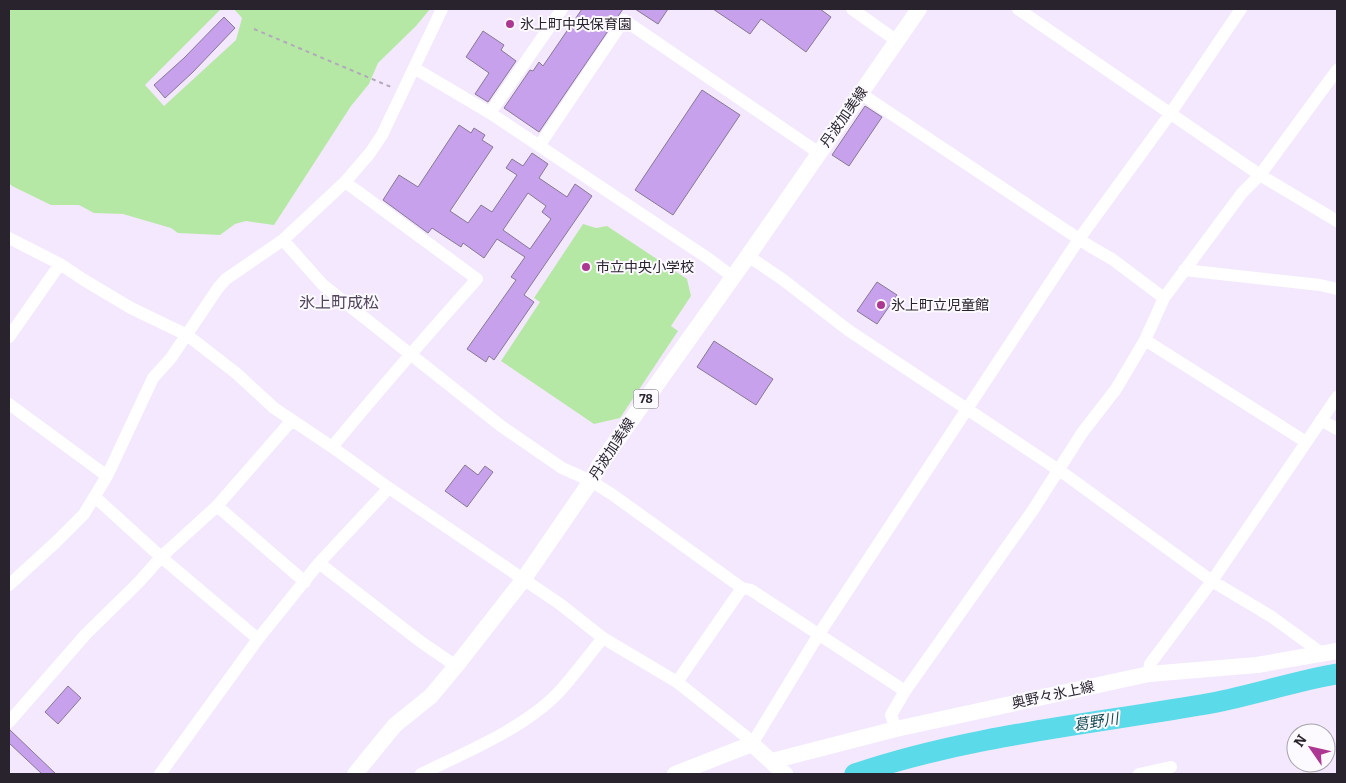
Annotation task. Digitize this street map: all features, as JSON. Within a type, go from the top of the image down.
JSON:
[{"type":"main road","name":"丹波加美線","points":[[355,774],[390,732],[431,696],[523,580],[591,482],[600,464],[748,256],[919,9]]},
{"type":"main road","name":"奥野々氷上線","points":[[778,767],[896,729],[1149,674],[1257,665],[1330,653]]},
{"type":"main road","points":[[675,774],[752,744],[778,767]]},
{"type":"street","points":[[9,585],[78,520],[95,497],[107,476],[153,378],[171,358],[218,288],[226,279],[283,240],[345,182],[370,153],[382,135],[442,9]]},
{"type":"street","points":[[490,113],[562,9]]},
{"type":"street","points":[[852,9],[897,41]]},
{"type":"street","points":[[1018,9],[1260,175],[1337,221]]},
{"type":"street","points":[[9,238],[60,264],[130,308],[187,335],[236,373],[274,408],[560,604],[603,638],[677,682],[749,739],[752,744],[819,634],[1079,239],[1170,114],[1241,9]]},
{"type":"street","points":[[539,146],[624,20],[819,153]]},
{"type":"street","points":[[414,68],[490,113],[733,276]]},
{"type":"street","points":[[896,729],[892,715],[905,691],[1033,510],[1082,432],[1116,389],[1145,340],[1164,298],[1242,193],[1260,175],[1337,70]]},
{"type":"street","points":[[860,93],[1112,259],[1164,298]]},
{"type":"street","points":[[332,447],[392,375],[411,356],[477,279],[345,182]]},
{"type":"street","points":[[283,240],[323,285],[411,356],[516,436],[562,468],[613,494],[742,588],[751,590],[905,691]]},
{"type":"street","points":[[748,256],[782,279],[848,330],[1058,470],[1212,581],[1330,653]]},
{"type":"street","points":[[9,337],[60,264]]},
{"type":"street","points":[[1184,270],[1320,284],[1337,289]]},
{"type":"street","points":[[1145,340],[1306,442]]},
{"type":"street","points":[[1149,674],[1150,664],[1212,581],[1337,397]]},
{"type":"street","points":[[9,404],[107,476]]},
{"type":"street","points":[[9,722],[86,634],[139,582],[161,557],[217,506],[292,420]]},
{"type":"street","points":[[1321,420],[1337,429]]},
{"type":"street","points":[[160,774],[258,639],[319,563],[389,488]]},
{"type":"street","points":[[95,497],[161,557],[258,639]]},
{"type":"street","points":[[217,506],[304,582]]},
{"type":"street","points":[[319,563],[421,642],[456,666]]},
{"type":"street","points":[[677,682],[742,588]]},
{"type":"street","points":[[421,774],[491,740],[527,719],[556,695],[603,638]]},
{"type":"street","points":[[1139,774],[1172,767]]},
{"type":"path","points":[[254,29],[402,92]]},
{"type":"green space","points":[[9,9],[221,9],[145,85],[164,106],[236,40],[242,18],[234,9],[430,9],[416,26],[378,63],[369,84],[351,106],[274,225],[246,221],[235,224],[220,235],[178,233],[171,228],[123,214],[94,213],[79,205],[51,205],[9,183]]},
{"type":"green space","points":[[583,224],[596,228],[607,226],[687,279],[691,296],[671,326],[678,331],[620,418],[594,424],[501,361],[540,302],[534,298]]},
{"type":"building","points":[[582,9],[623,9],[539,132],[504,108],[530,70],[533,71],[539,62],[543,66]]},
{"type":"building","points":[[635,9],[668,9],[658,24]]},
{"type":"building","points":[[713,9],[820,9],[831,17],[806,52],[761,19],[750,34]]},
{"type":"building","points":[[224,17],[235,28],[165,98],[154,85],[184,58]]},
{"type":"building","points":[[483,31],[504,45],[501,50],[516,61],[488,102],[475,94],[489,73],[466,57]]},
{"type":"building","points":[[702,90],[740,115],[673,215],[635,190]]},
{"type":"building","points":[[865,106],[882,117],[849,166],[832,155]]},
{"type":"building","points":[[459,125],[471,133],[474,128],[485,135],[482,140],[493,147],[450,211],[468,223],[481,205],[492,212],[517,175],[506,168],[512,159],[523,166],[532,153],[548,164],[539,178],[567,197],[575,184],[592,196],[524,295],[534,302],[494,360],[489,356],[486,362],[467,349],[516,280],[511,277],[525,257],[497,239],[484,258],[463,243],[461,247],[432,228],[428,233],[383,200],[399,175],[418,187]],"holes":[[[528,193],[546,206],[542,212],[551,219],[530,249],[503,230]]]},
{"type":"building","points":[[877,282],[897,295],[877,324],[857,311]]},
{"type":"building","points":[[714,341],[773,379],[756,405],[697,367]]},
{"type":"building","points":[[465,465],[478,475],[485,466],[493,472],[467,507],[445,491]]},
{"type":"building","points":[[68,686],[81,698],[58,724],[45,712]]},
{"type":"building","points":[[9,730],[56,774],[42,774],[9,743]]},
{"type":"waterway","name":"葛野川","points":[[855,774],[943,749],[1032,732],[1212,703],[1337,674]]},
{"type":"place","name":"氷上町中央保育園","points":[[510,24]]},
{"type":"place","name":"市立中央小学校","points":[[586,267]]},
{"type":"place","name":"氷上町立児童館","points":[[881,305]]},
{"type":"district","name":"氷上町成松","points":[[339,302]]}]
